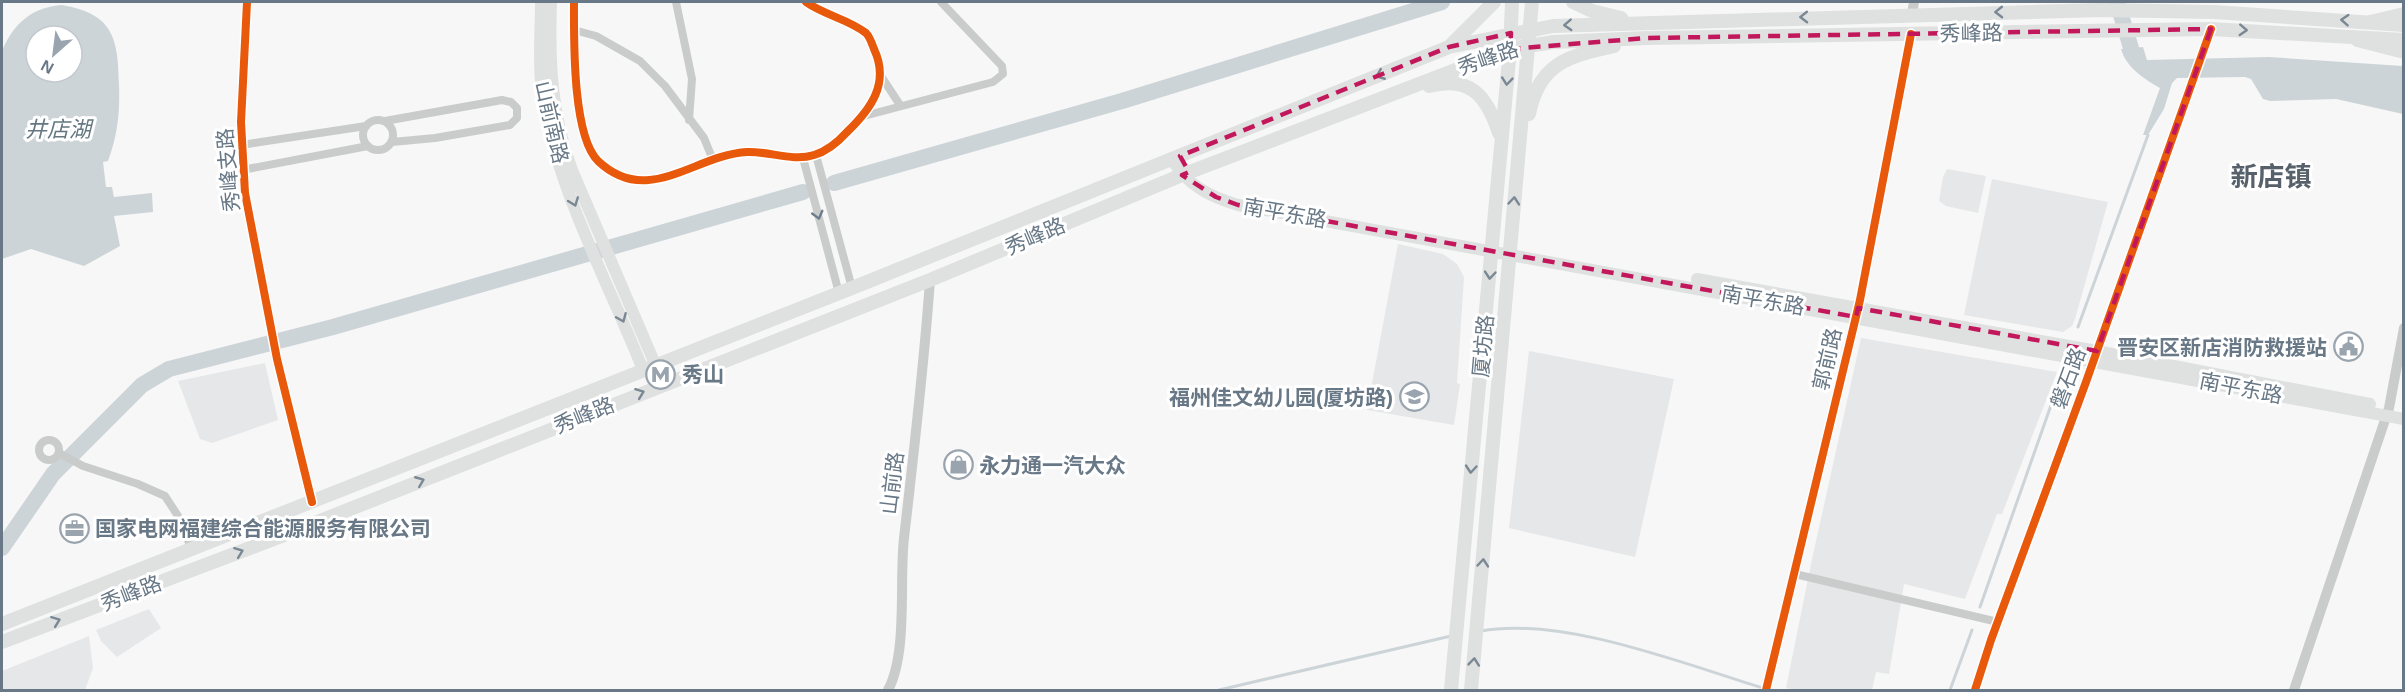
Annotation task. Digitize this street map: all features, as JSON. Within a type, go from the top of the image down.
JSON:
[{"type":"main road","name":"山前南路","points":[[542,2],[540,65],[546,112],[559,163],[599,266],[649,367]]},
{"type":"main road","name":"山前南路","points":[[551,2],[550,74],[556,117],[572,170],[613,263],[649,367]]},
{"type":"main road","points":[[1449,47],[1494,2]]},
{"type":"main road","name":"厦坊路","points":[[1450,690],[1510,49],[1512,2]]},
{"type":"main road","name":"厦坊路","points":[[1471,690],[1532,2]]},
{"type":"main road","points":[[1573,2],[1592,11],[1638,22]]},
{"type":"main road","name":"秀峰路","points":[[2,624],[845,291],[1449,47],[1531,29],[1913,8],[2100,10],[2214,7],[2403,25]]},
{"type":"main road","points":[[2369,22],[2403,13]]},
{"type":"main road","name":"秀峰路","points":[[2,642],[292,532],[930,280],[1186,173],[1510,49],[1529,45],[1647,38],[2211,28],[2403,40]]},
{"type":"main road","points":[[2338,36],[2403,53]]},
{"type":"main road","points":[[1520,139],[1535,93],[1552,69],[1581,53],[1647,38]]},
{"type":"main road","points":[[1400,91],[1443,82],[1468,87],[1489,106],[1501,140]]},
{"type":"main road","name":"南平东路","points":[[1176,158],[1186,173],[1216,197],[1238,205],[1510,250],[1857,312],[2387,412],[2403,419]]},
{"type":"main road","name":"南平东路","points":[[2387,412],[2403,410]]},
{"type":"street","name":"秀峰支路","points":[[247,2],[241,144],[243,170],[277,359],[312,502]]},
{"type":"street","points":[[574,2],[574,83],[587,138],[597,160],[627,179],[655,181],[713,160],[748,152],[803,158],[816,155],[834,145],[864,116],[876,100],[881,76]]},
{"type":"street","points":[[676,2],[692,79],[689,120]]},
{"type":"street","points":[[806,2],[867,34],[877,56],[881,76],[900,105]]},
{"type":"street","points":[[864,116],[993,82],[1003,74],[1002,66],[941,2]]},
{"type":"street","name":"磐石路","points":[[1976,690],[1998,622],[2096,356],[2211,28]]},
{"type":"street","points":[[574,30],[596,36],[640,61],[665,86],[704,138],[713,160]]},
{"type":"street","name":"郭前路","points":[[1767,687],[1857,312],[1911,34]]},
{"type":"street","points":[[241,144],[366,126],[377,119],[385,121],[502,100],[511,102],[517,108],[517,118],[510,125],[435,138],[392,142],[381,151],[368,147],[243,170]]},
{"type":"street","points":[[385,121],[394,132],[392,142]]},
{"type":"street","points":[[366,126],[363,138],[368,147]]},
{"type":"street","points":[[816,155],[845,291]]},
{"type":"street","points":[[803,158],[845,291]]},
{"type":"street","name":"山前路","points":[[888,690],[898,655],[904,538],[923,379],[930,280]]},
{"type":"street","points":[[2294,690],[2350,529],[2387,412],[2403,328]]},
{"type":"street","points":[[59,453],[83,466],[138,484],[165,496],[178,516],[192,550]]},
{"type":"street","points":[[1795,574],[1998,622]]},
{"type":"highlighted area","points":[[2211,29],[2097,351],[1858,308],[1856,317],[1238,205],[1216,197],[1182,175],[1189,172],[1180,156],[1449,47],[1511,33],[1510,49],[1647,38]]},
{"type":"shaded area","points":[[1947,169],[1986,176],[1978,213],[1946,206],[1939,201],[1943,177]]},
{"type":"shaded area","points":[[1992,179],[2108,202],[2075,319],[2072,326],[2063,332],[1964,315]]},
{"type":"shaded area","points":[[1398,244],[1443,254],[1457,264],[1464,277],[1457,383],[1460,384],[1454,425],[1367,410]]},
{"type":"shaded area","points":[[1861,338],[2057,372],[2002,514],[1997,514],[1965,599],[1904,584],[1889,674],[1876,672],[1872,690],[1796,690],[1786,688]]},
{"type":"shaded area","points":[[1529,351],[1674,379],[1635,557],[1509,528]]},
{"type":"shaded area","points":[[265,363],[278,420],[212,443],[200,439],[178,381]]},
{"type":"shaded area","points":[[149,609],[161,628],[117,657],[101,641],[96,630]]},
{"type":"shaded area","points":[[89,636],[93,668],[85,690],[2,690],[2,671]]},
{"type":"water","name":"井店湖","points":[[62,5],[79,9],[102,22],[109,30],[117,53],[119,104],[114,142],[108,161],[103,162],[106,187],[112,187],[114,197],[152,193],[153,212],[114,216],[120,246],[84,266],[31,249],[2,259],[2,51],[18,25],[42,9]]},
{"type":"water","points":[[2143,47],[2147,60],[2269,57],[2403,66],[2403,114],[2336,99],[2270,101],[2263,99],[2251,79],[2245,77],[2177,78],[2172,83],[2164,109],[2148,135],[2143,135],[2160,88],[2131,67],[2121,49]]},
{"type":"waterway","points":[[834,183],[1122,101],[1442,2]]},
{"type":"waterway","points":[[2117,2],[2131,48]]},
{"type":"waterway","points":[[2078,327],[2148,135]]},
{"type":"waterway","points":[[2,548],[53,474],[142,385],[169,369],[333,327],[803,192]]},
{"type":"waterway","points":[[1980,607],[2062,374]]},
{"type":"waterway","points":[[1481,631],[1513,628],[1549,630],[1585,636],[1661,655],[1763,688]]},
{"type":"waterway","points":[[1950,690],[1972,630]]},
{"type":"waterway","points":[[1219,690],[1451,636]]},
{"type":"cycle path","points":[[247,2],[241,122],[245,193],[277,359],[312,502]]},
{"type":"cycle path","points":[[574,2],[576,85],[583,130],[598,161],[617,174],[635,180],[653,180],[727,155],[747,152],[789,157],[814,155],[832,146],[856,123],[876,95],[879,84],[878,61],[872,43],[869,36],[859,28],[806,2]]},
{"type":"cycle path","points":[[1975,690],[2211,29]]},
{"type":"cycle path","points":[[1766,690],[1860,300],[1911,34]]},
{"type":"place","name":"晋安区新店消防救援站","points":[[2348,347]]},
{"type":"place","name":"秀山","points":[[661,374]]},
{"type":"place","name":"福州佳文幼儿园(厦坊路)","points":[[1414,397]]},
{"type":"place","name":"永力通一汽大众","points":[[958,465]]},
{"type":"place","name":"国家电网福建综合能源服务有限公司","points":[[74,528]]},
{"type":"district","name":"新店镇","points":[[2271,177]]}]
